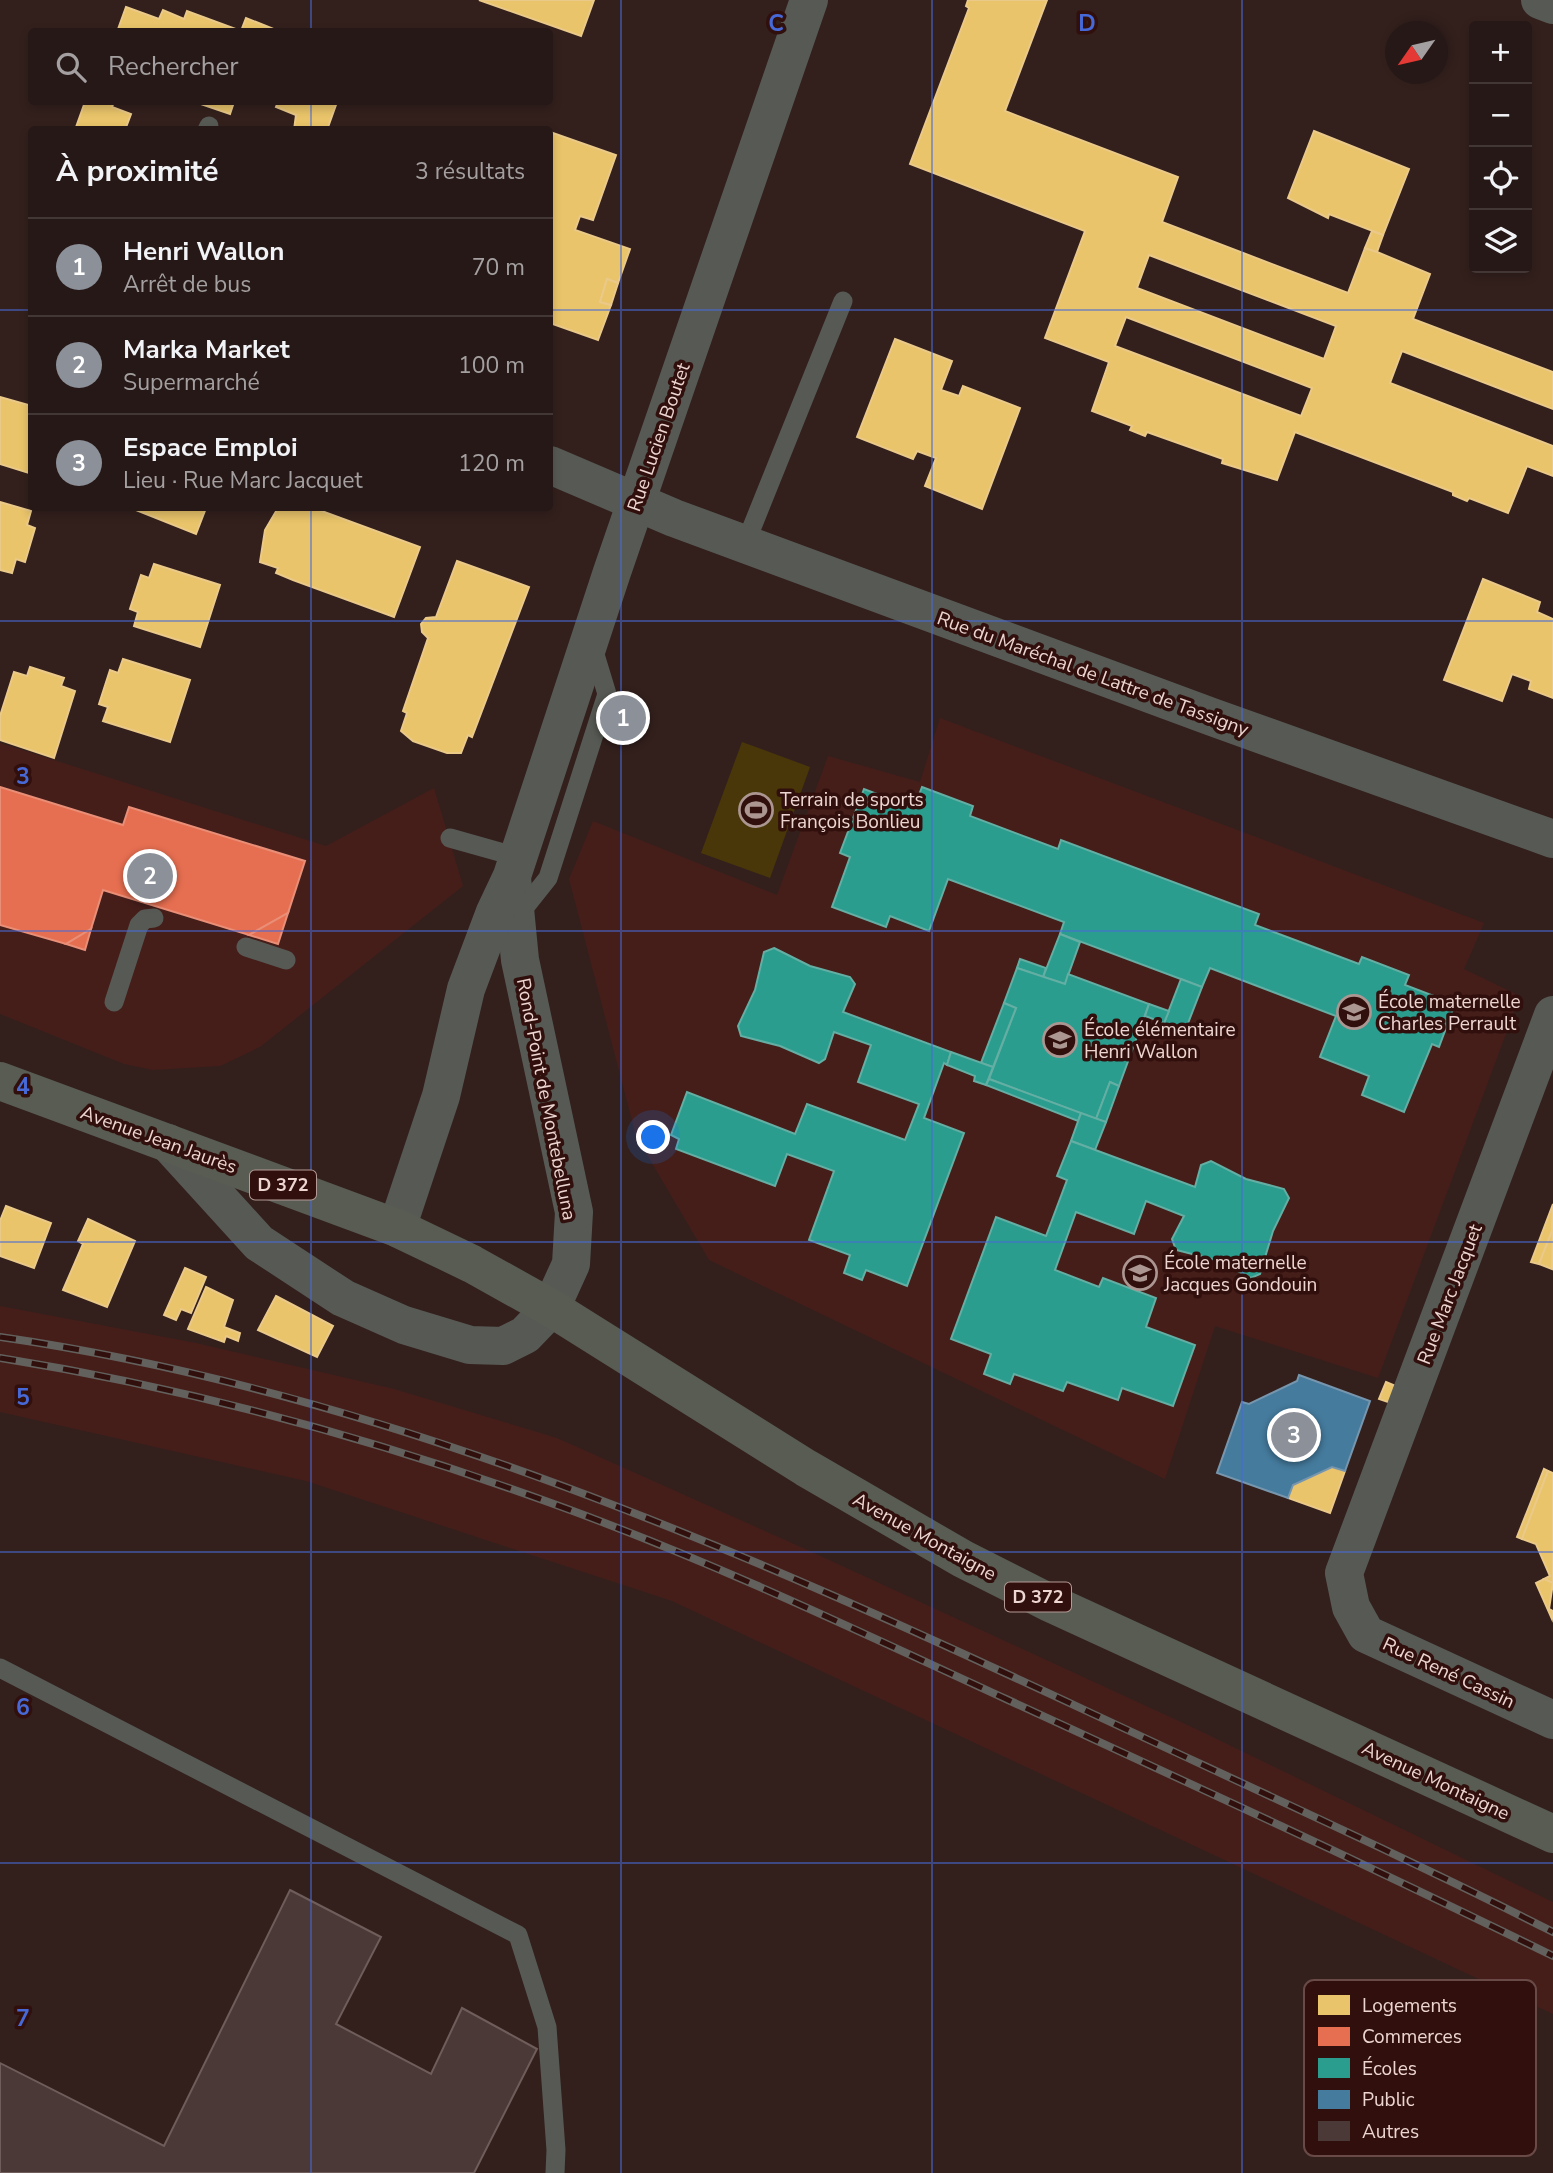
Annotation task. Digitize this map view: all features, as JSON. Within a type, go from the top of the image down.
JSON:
[{"type":"main road","name":"Avenue Jean Jaurès","points":[[0,1081],[397,1228]]},
{"type":"main road","name":"Avenue Montaigne","points":[[397,1228],[472,1264],[551,1308],[806,1468],[964,1559],[1049,1603],[1553,1834]]},
{"type":"street","name":"Rue Lucien Boutet","points":[[515,866],[637,500],[809,0]]},
{"type":"street","points":[[1540,0],[1553,5]]},
{"type":"street","name":"Rue du Maréchal de Lattre de Tassigny","points":[[553,466],[674,518],[746,542],[1237,727],[1553,839]]},
{"type":"street","points":[[397,1228],[441,1096],[466,989],[515,866]]},
{"type":"street","name":"Rond-Point de Montebelluna","points":[[168,1143],[259,1243],[343,1298],[404,1325],[470,1345],[503,1346],[524,1335],[551,1308],[571,1264],[574,1212],[520,960],[515,866]]},
{"type":"street","name":"Rue Marc Jacquet","points":[[1344,1573],[1553,1015]]},
{"type":"street","name":"Rue René Cassin","points":[[1344,1573],[1351,1607],[1366,1634],[1553,1720]]},
{"type":"lane","points":[[746,542],[843,301]]},
{"type":"lane","points":[[516,918],[548,878],[607,694],[590,639]]},
{"type":"lane","points":[[450,838],[515,866]]},
{"type":"lane","points":[[114,1002],[139,925],[145,919],[154,918]]},
{"type":"lane","points":[[246,947],[286,960]]},
{"type":"lane","points":[[0,1668],[519,1936],[547,2027],[556,2150],[555,2173]]},
{"type":"shaded area","points":[[940,718],[1484,923],[1464,969],[1520,996],[1378,1378],[1215,1326],[1165,1479],[709,1260],[636,1136],[569,879],[593,821],[777,895],[828,756],[920,782]]},
{"type":"shaded area","name":"Terrain de sports François Bonlieu","points":[[742,742],[810,767],[770,878],[701,853]]},
{"type":"shaded area","points":[[0,743],[326,846],[434,788],[463,886],[260,1047],[220,1066],[153,1070],[124,1064],[0,1014]]},
{"type":"shaded area","points":[[0,1306],[196,1343],[394,1389],[557,1438],[1196,1729],[1553,1902],[1553,2014],[1536,2006],[1536,1980],[1480,1980],[672,1601],[306,1481],[0,1412]]},
{"type":"building: Logements","points":[[479,0],[594,0],[581,36]]},
{"type":"building: Logements","points":[[968,0],[1047,0],[1005,111],[1178,177],[1162,222],[1348,293],[1365,248],[1377,252],[1430,274],[1413,319],[1553,372],[1553,409],[1402,351],[1390,383],[1553,446],[1553,476],[1527,466],[1508,513],[1469,498],[1467,501],[1453,495],[1453,492],[1295,432],[1277,480],[1222,463],[1223,459],[1147,432],[1145,436],[1130,430],[1132,426],[1092,411],[1109,362],[1045,338],[1085,231],[910,164],[969,8],[966,6]],"holes":[[[1149,255],[1336,326],[1324,359],[1137,288]],[[1126,317],[1312,388],[1301,416],[1115,346]]]},
{"type":"building: Logements","points":[[126,7],[159,19],[163,10],[184,19],[187,11],[233,28],[118,28]]},
{"type":"building: Logements","points":[[246,18],[271,28],[242,28]]},
{"type":"building: Logements","points":[[84,105],[113,105],[112,107],[131,114],[126,126],[76,126]]},
{"type":"building: Logements","points":[[204,105],[233,105],[230,114]]},
{"type":"building: Logements","points":[[336,105],[328,126],[295,126],[296,115],[276,107]]},
{"type":"building: Logements","points":[[1314,131],[1409,169],[1383,235],[1329,214],[1328,218],[1288,198]]},
{"type":"building: Logements","points":[[553,133],[616,155],[593,220],[580,216],[575,230],[630,249],[618,283],[607,279],[600,302],[611,305],[598,340],[553,324]]},
{"type":"building: Logements","points":[[1372,231],[1383,235],[1377,252],[1365,248]]},
{"type":"building: Logements","points":[[607,279],[618,283],[611,305],[600,302]]},
{"type":"building: Logements","points":[[895,339],[952,361],[941,390],[959,396],[963,386],[1020,408],[982,509],[925,486],[936,458],[917,451],[913,459],[857,437]]},
{"type":"building: Logements","points":[[0,397],[28,405],[28,473],[0,464]]},
{"type":"building: Logements","points":[[0,502],[31,511],[27,525],[35,528],[25,562],[16,559],[12,573],[0,570]]},
{"type":"building: Logements","points":[[138,511],[205,511],[196,534]]},
{"type":"building: Logements","points":[[276,511],[322,511],[420,547],[394,617],[276,573],[278,568],[260,562],[265,530]]},
{"type":"building: Logements","points":[[457,561],[529,587],[472,737],[468,735],[461,753],[447,753],[413,741],[401,731],[407,713],[403,711],[428,638],[422,632],[421,624],[426,618],[436,617]]},
{"type":"building: Logements","points":[[154,564],[220,585],[200,647],[134,626],[138,612],[130,609],[141,575],[149,578]]},
{"type":"building: Logements","points":[[1483,579],[1540,602],[1537,612],[1553,619],[1553,698],[1529,689],[1531,681],[1512,674],[1502,701],[1444,680]]},
{"type":"building: Logements","points":[[123,659],[190,680],[170,742],[103,721],[108,707],[99,704],[110,670],[118,673]]},
{"type":"building: Logements","points":[[30,667],[64,678],[61,686],[75,691],[54,758],[0,740],[0,716],[14,672],[27,676]]},
{"type":"building: Logements","points":[[1553,1204],[1552,1231],[1539,1264],[1531,1262]]},
{"type":"building: Logements","points":[[6,1206],[51,1223],[34,1268],[0,1256],[0,1221]]},
{"type":"building: Logements","points":[[88,1219],[135,1241],[107,1307],[63,1290],[83,1244],[78,1241]]},
{"type":"building: Logements","points":[[1553,1232],[1552,1269],[1539,1264]]},
{"type":"building: Logements","points":[[185,1268],[206,1277],[191,1313],[181,1309],[176,1320],[164,1315]]},
{"type":"building: Logements","points":[[206,1287],[233,1300],[224,1327],[240,1333],[238,1341],[226,1336],[224,1342],[188,1329]]},
{"type":"building: Logements","points":[[276,1296],[333,1326],[317,1357],[258,1330]]},
{"type":"building: Logements","points":[[1386,1382],[1398,1387],[1391,1403],[1379,1399]]},
{"type":"building: Logements","points":[[1332,1467],[1345,1471],[1330,1513],[1288,1498],[1293,1485]]},
{"type":"building: Logements","points":[[1544,1469],[1548,1471],[1522,1539],[1517,1537]]},
{"type":"building: Logements","points":[[1548,1471],[1553,1473],[1553,1583],[1544,1579],[1550,1576],[1536,1544],[1522,1539]]},
{"type":"building: Logements","points":[[1544,1579],[1553,1583],[1549,1609],[1553,1611],[1552,1619],[1536,1583]]},
{"type":"building: Commerces","points":[[0,787],[123,825],[129,807],[305,861],[288,913],[249,935],[103,890],[91,929],[66,944],[0,925]]},
{"type":"building: Commerces","points":[[288,913],[278,944],[249,935]]},
{"type":"building: Commerces","points":[[91,929],[85,950],[66,944]]},
{"type":"building: Écoles","points":[[922,787],[973,806],[970,816],[1058,849],[1061,840],[1259,914],[1255,925],[1359,964],[1362,957],[1409,975],[1405,985],[1455,1004],[1439,1047],[1432,1044],[1404,1112],[1362,1095],[1369,1076],[1320,1057],[1336,1016],[1210,968],[1202,987],[1060,934],[1064,922],[948,879],[929,931],[890,916],[886,927],[832,907],[850,857],[840,853],[864,789],[914,808]]},
{"type":"building: Écoles","points":[[1060,934],[1080,942],[1065,984],[1043,977]]},
{"type":"building: Écoles","points":[[774,948],[810,966],[850,977],[855,984],[843,1012],[951,1052],[947,1065],[944,1063],[924,1118],[964,1133],[907,1286],[866,1270],[862,1280],[844,1273],[850,1255],[809,1240],[834,1171],[787,1154],[775,1186],[676,1149],[679,1139],[671,1135],[687,1092],[795,1134],[807,1104],[905,1140],[919,1104],[858,1082],[871,1045],[834,1032],[825,1059],[819,1063],[780,1046],[741,1036],[738,1026],[755,990],[764,952]]},
{"type":"building: Écoles","points":[[1020,959],[1046,968],[1043,977],[1017,968]]},
{"type":"building: Écoles","points":[[1017,968],[1065,984],[1068,974],[1149,1004],[1119,1086],[1110,1082],[1096,1119],[989,1079],[1016,1008],[1004,1003]]},
{"type":"building: Écoles","points":[[1181,979],[1202,987],[1185,1031],[1164,1023]]},
{"type":"building: Écoles","points":[[1004,1003],[1016,1008],[993,1067],[981,1063]]},
{"type":"building: Écoles","points":[[1149,1004],[1169,1011],[1164,1023],[1145,1016]]},
{"type":"building: Écoles","points":[[951,1052],[993,1067],[986,1085],[974,1081],[975,1076],[947,1065]]},
{"type":"building: Écoles","points":[[989,1079],[1081,1113],[1078,1121],[986,1085]]},
{"type":"building: Écoles","points":[[1110,1082],[1119,1086],[1106,1122],[1096,1119]]},
{"type":"building: Écoles","points":[[1081,1113],[1106,1122],[1095,1150],[1071,1141]]},
{"type":"building: Écoles","points":[[1071,1141],[1195,1187],[1201,1165],[1211,1161],[1246,1179],[1284,1189],[1289,1198],[1273,1231],[1260,1274],[1251,1278],[1216,1260],[1176,1250],[1172,1239],[1184,1216],[1146,1201],[1134,1234],[1076,1212],[1055,1270],[1099,1287],[1103,1278],[1156,1298],[1146,1327],[1195,1345],[1173,1406],[1122,1388],[1118,1400],[1067,1382],[1063,1391],[1014,1374],[1010,1384],[984,1374],[991,1354],[951,1339],[996,1217],[1046,1236],[1067,1180],[1057,1176]]},
{"type":"building: Public","points":[[1299,1375],[1370,1401],[1345,1471],[1332,1467],[1293,1485],[1288,1498],[1217,1473],[1242,1402],[1249,1404],[1297,1381]]},
{"type":"building: Autres","points":[[290,1890],[381,1937],[336,2024],[431,2074],[462,2008],[537,2049],[474,2173],[0,2173],[0,2063],[164,2146]]},
{"type":"railway","points":[[0,1337],[143,1362],[283,1396],[422,1437],[559,1484],[828,1593],[960,1652],[1381,1848],[1553,1932]]},
{"type":"railway","points":[[0,1358],[140,1384],[279,1417],[484,1479],[609,1525],[724,1571],[894,1647],[1553,1956]]},
{"type":"place","name":"Henri Wallon","points":[[623,718]]},
{"type":"place","name":"Terrain de sports François Bonlieu","points":[[756,810]]},
{"type":"place","name":"Marka Market","points":[[150,876]]},
{"type":"place","name":"École maternelle Charles Perrault","points":[[1354,1012]]},
{"type":"place","name":"École élémentaire Henri Wallon","points":[[1060,1040]]},
{"type":"place","name":"École maternelle Jacques Gondouin","points":[[1140,1273]]},
{"type":"place","name":"Espace Emploi","points":[[1294,1435]]}]
